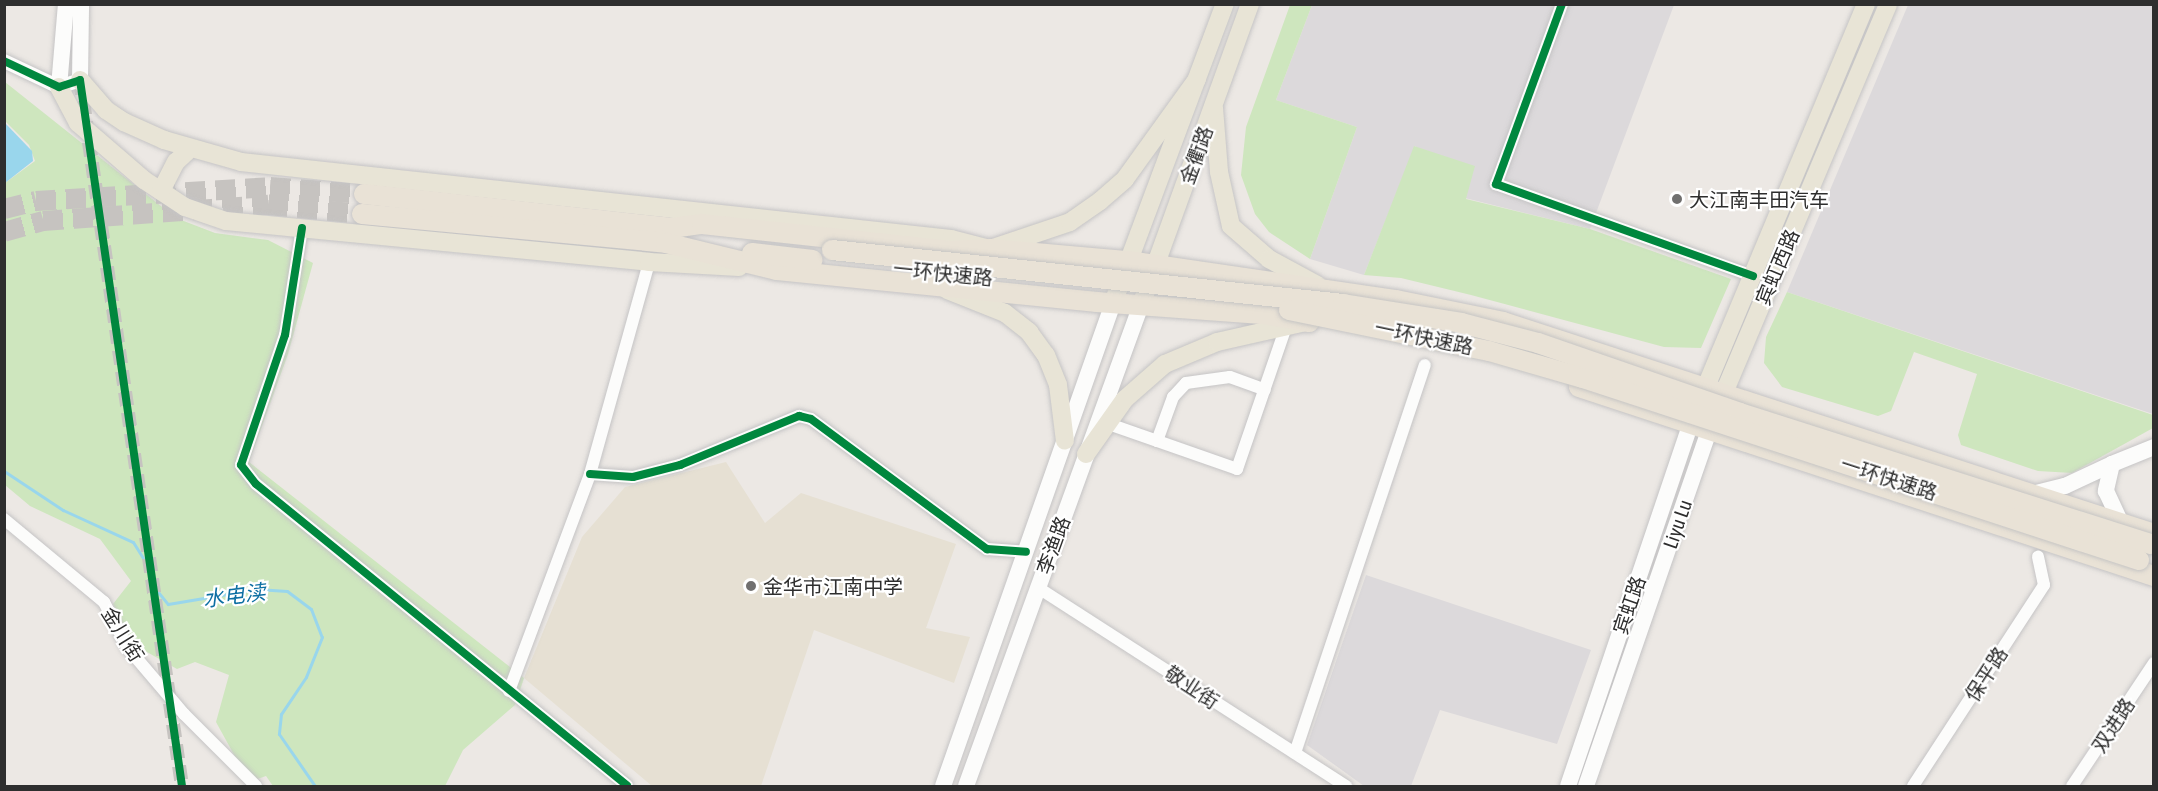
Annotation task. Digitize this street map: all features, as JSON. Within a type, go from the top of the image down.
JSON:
[{"type":"highway","points":[[364,194],[669,236],[777,270],[926,282],[1113,303],[1262,314],[1517,365],[1690,425],[2154,576]]},
{"type":"highway","points":[[362,214],[669,236],[702,224],[949,250],[990,249],[1128,261],[1336,291],[1503,322],[1878,447],[2036,493],[2120,521],[2153,541]]},
{"type":"highway","name":"一环快速路","points":[[669,236],[1297,311],[1489,351],[2146,562]]},
{"type":"highway","name":"一环快速路","points":[[829,256],[1343,304],[1461,323],[1538,343],[1740,413],[2153,541]]},
{"type":"main road","points":[[66,4],[58,87],[78,123],[161,191],[185,207],[226,221],[649,262],[777,270]]},
{"type":"main road","points":[[81,4],[80,80],[106,110],[124,122],[190,149],[241,162],[951,239],[990,249],[1070,222],[1100,201],[1125,179],[1197,79]]},
{"type":"main road","name":"金衢路","points":[[1113,303],[1225,4]]},
{"type":"main road","name":"金衢路","points":[[1141,305],[1250,4]]},
{"type":"main road","name":"宾虹西路","points":[[1709,431],[1714,392],[1753,276],[1866,4]]},
{"type":"main road","name":"宾虹西路","points":[[1690,425],[1714,392],[1888,4]]},
{"type":"main road","points":[[1214,104],[1220,172],[1231,226],[1269,259],[1306,282],[1336,291]]},
{"type":"main road","points":[[161,191],[176,162],[190,149]]},
{"type":"main road","points":[[926,282],[1005,313],[1029,332],[1046,355],[1058,385],[1065,441]]},
{"type":"main road","name":"李渔路","points":[[942,786],[1113,303]]},
{"type":"main road","points":[[1086,454],[1103,422],[1141,305]]},
{"type":"main road","points":[[1103,422],[1165,364],[1217,342],[1308,322]]},
{"type":"main road","name":"宾虹路","points":[[1568,786],[1690,425]]},
{"type":"main road","name":"Liyu Lu","points":[[1586,786],[1709,431]]},
{"type":"main road","points":[[2036,493],[2065,486],[2154,447]]},
{"type":"main road","name":"李渔路","points":[[966,786],[1086,454]]},
{"type":"main road","points":[[2112,464],[2106,490],[2120,521]]},
{"type":"street","points":[[1562,4],[1496,184],[1753,276]]},
{"type":"street","points":[[4,61],[58,87],[80,80]]},
{"type":"street","points":[[302,228],[285,335],[241,465],[256,484],[627,786]]},
{"type":"street","points":[[509,691],[590,474],[649,262]]},
{"type":"street","points":[[1103,422],[1238,469],[1286,327]]},
{"type":"street","points":[[1294,753],[1425,365]]},
{"type":"street","points":[[1157,441],[1173,397],[1186,383],[1230,377],[1265,390]]},
{"type":"street","points":[[590,474],[633,477],[680,465],[799,416],[811,419],[987,549],[1026,552]]},
{"type":"street","name":"金川街","points":[[4,519],[104,602],[127,647],[184,714],[256,786]]},
{"type":"street","name":"保平路","points":[[1913,786],[2044,585],[2038,557]]},
{"type":"street","name":"敬业街","points":[[1037,587],[1346,786]]},
{"type":"street","name":"双进路","points":[[2072,786],[2154,663]]},
{"type":"shaded area","points":[[1312,5],[1674,5],[1590,229],[1465,198],[1415,146],[1364,275],[1310,259],[1357,127],[1276,100]]},
{"type":"shaded area","points":[[1908,5],[2153,5],[2153,414],[1787,292]]},
{"type":"shaded area","name":"金华市江南中学","points":[[726,462],[765,523],[801,493],[956,544],[926,628],[970,637],[954,683],[814,630],[761,786],[652,786],[524,678],[582,537],[625,487]]},
{"type":"shaded area","points":[[1366,575],[1591,650],[1557,744],[1440,710],[1411,786],[1364,786],[1307,745]]},
{"type":"green space","points":[[1290,5],[1312,5],[1276,100],[1357,127],[1310,259],[1269,232],[1255,214],[1241,175],[1246,127]]},
{"type":"green space","points":[[5,82],[176,218],[215,233],[268,240],[313,263],[288,354],[249,462],[524,678],[515,705],[463,750],[445,786],[273,786],[266,776],[249,782],[216,722],[229,675],[195,662],[177,669],[131,643],[113,604],[131,581],[100,539],[30,506],[5,485],[5,183],[35,161],[29,145],[5,121]]},
{"type":"green space","points":[[1414,146],[1475,166],[1466,199],[1590,229],[1731,279],[1701,348],[1664,347],[1401,278],[1364,275]]},
{"type":"green space","points":[[1787,292],[2153,415],[2153,428],[2072,473],[2038,471],[1961,445],[1958,435],[1977,374],[1914,352],[1891,411],[1878,416],[1782,387],[1764,363],[1766,337]]},
{"type":"water","points":[[5,123],[32,151],[33,161],[5,183]]},
{"type":"waterway","name":"水电渎","points":[[4,471],[63,510],[133,542],[147,564],[154,587],[168,604],[257,589],[287,591],[311,609],[322,637],[306,677],[281,714],[279,734],[315,786]]},
{"type":"tunnel","points":[[80,80],[182,786]]},
{"type":"tunnel","points":[[4,209],[36,201],[270,187],[364,194]]},
{"type":"tunnel","points":[[4,232],[43,221],[268,205],[362,214]]},
{"type":"cycle path","points":[[1562,4],[1496,184],[1753,276]]},
{"type":"cycle path","points":[[4,61],[59,87],[80,80],[182,786]]},
{"type":"cycle path","points":[[302,228],[285,335],[241,465],[256,484],[627,786]]},
{"type":"cycle path","points":[[590,474],[633,477],[680,465],[799,416],[811,419],[987,549],[1026,552]]},
{"type":"place","name":"大江南丰田汽车","points":[[1677,199]]},
{"type":"place","name":"金华市江南中学","points":[[751,586]]}]
